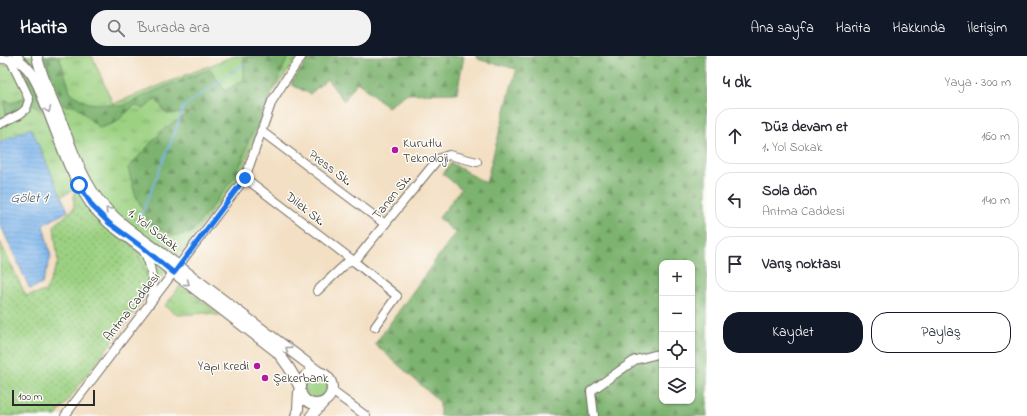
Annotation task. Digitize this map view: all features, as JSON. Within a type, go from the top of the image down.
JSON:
[{"type":"main road","points":[[17,60],[29,64],[32,63],[37,56]]},
{"type":"main road","name":"1. Yol Sokak","points":[[37,56],[42,73],[78,164],[97,197],[114,216],[176,270],[276,352],[285,361],[293,373],[302,397],[306,401],[310,404],[320,404],[325,402]]},
{"type":"main road","name":"1. Yol Sokak","points":[[17,60],[31,73],[39,87],[69,165],[93,207],[109,223],[142,247],[328,377],[332,386],[332,391]]},
{"type":"main road","points":[[296,416],[299,404],[299,388],[301,381],[304,376],[309,373],[319,372]]},
{"type":"main road","points":[[311,416],[328,399],[332,391]]},
{"type":"street","name":"Arıtma Caddesi","points":[[72,406],[245,178],[272,101],[302,56]]},
{"type":"street","points":[[0,60],[17,60],[28,100],[26,109],[20,114],[0,124]]},
{"type":"street","name":"Press Sk.","points":[[261,131],[385,224]]},
{"type":"street","name":"Tanen Sk.","points":[[317,291],[352,260],[385,224],[438,159],[448,155],[477,162]]},
{"type":"street","name":"Dilek Sk.","points":[[245,178],[397,296],[375,327]]},
{"type":"street","points":[[142,247],[147,257],[153,282],[152,297],[145,310]]},
{"type":"street","points":[[594,416],[591,391],[635,360],[659,354]]},
{"type":"street","points":[[332,391],[366,416]]},
{"type":"street","points":[[61,416],[72,406]]},
{"type":"street","points":[[65,416],[72,406]]},
{"type":"green space","points":[[22,56],[92,56],[113,104],[234,56],[299,56],[268,98],[241,175],[148,294],[147,276],[76,189],[53,200],[0,150],[0,65],[20,66]]},
{"type":"green space","points":[[44,56],[59,56],[71,94],[88,103],[123,106],[152,92],[210,69],[225,91],[244,80],[244,58],[254,56],[288,57],[261,118],[252,133],[237,174],[191,233],[174,236],[149,223],[135,194],[128,168],[164,129],[189,113],[167,114],[155,98],[144,109],[135,105],[115,123],[99,128],[75,105],[64,106]]},
{"type":"green space","points":[[311,56],[464,56],[457,93],[406,94],[388,107],[357,82],[344,101],[327,79],[310,94],[290,84]]},
{"type":"green space","points":[[475,56],[707,56],[707,416],[440,416],[440,402],[375,344],[455,233],[439,218],[461,189],[443,174],[451,163],[486,183],[517,69],[480,60]]},
{"type":"green space","points":[[21,66],[32,77],[43,110],[33,106],[31,102],[16,68]]},
{"type":"green space","points":[[24,97],[26,102],[24,108],[11,115],[6,114],[4,104],[6,101],[12,103]]},
{"type":"green space","points":[[74,187],[137,251],[147,276],[148,294],[56,416],[0,416],[0,242],[26,296],[46,291],[58,262],[54,226],[74,208]]},
{"type":"green space","points":[[181,285],[222,316],[204,313],[178,315],[165,306]]},
{"type":"green space","points":[[316,377],[324,381],[328,389],[324,397],[316,401],[308,397],[304,389],[308,381]]},
{"type":"water","name":"Gölet 1","points":[[31,128],[68,211],[43,225],[51,257],[42,284],[30,289],[2,228],[0,228],[0,142]]},
{"type":"waterway","points":[[138,223],[178,124],[183,107],[244,64]]},
{"type":"place","name":"Kurutlu Teknoloji","points":[[395,150]]},
{"type":"place","name":"Yapı Kredi","points":[[257,366]]},
{"type":"place","name":"Şekerbank","points":[[265,378]]},
{"type":"route","points":[[79,185],[93,207],[109,223],[174,273],[245,178]]}]
